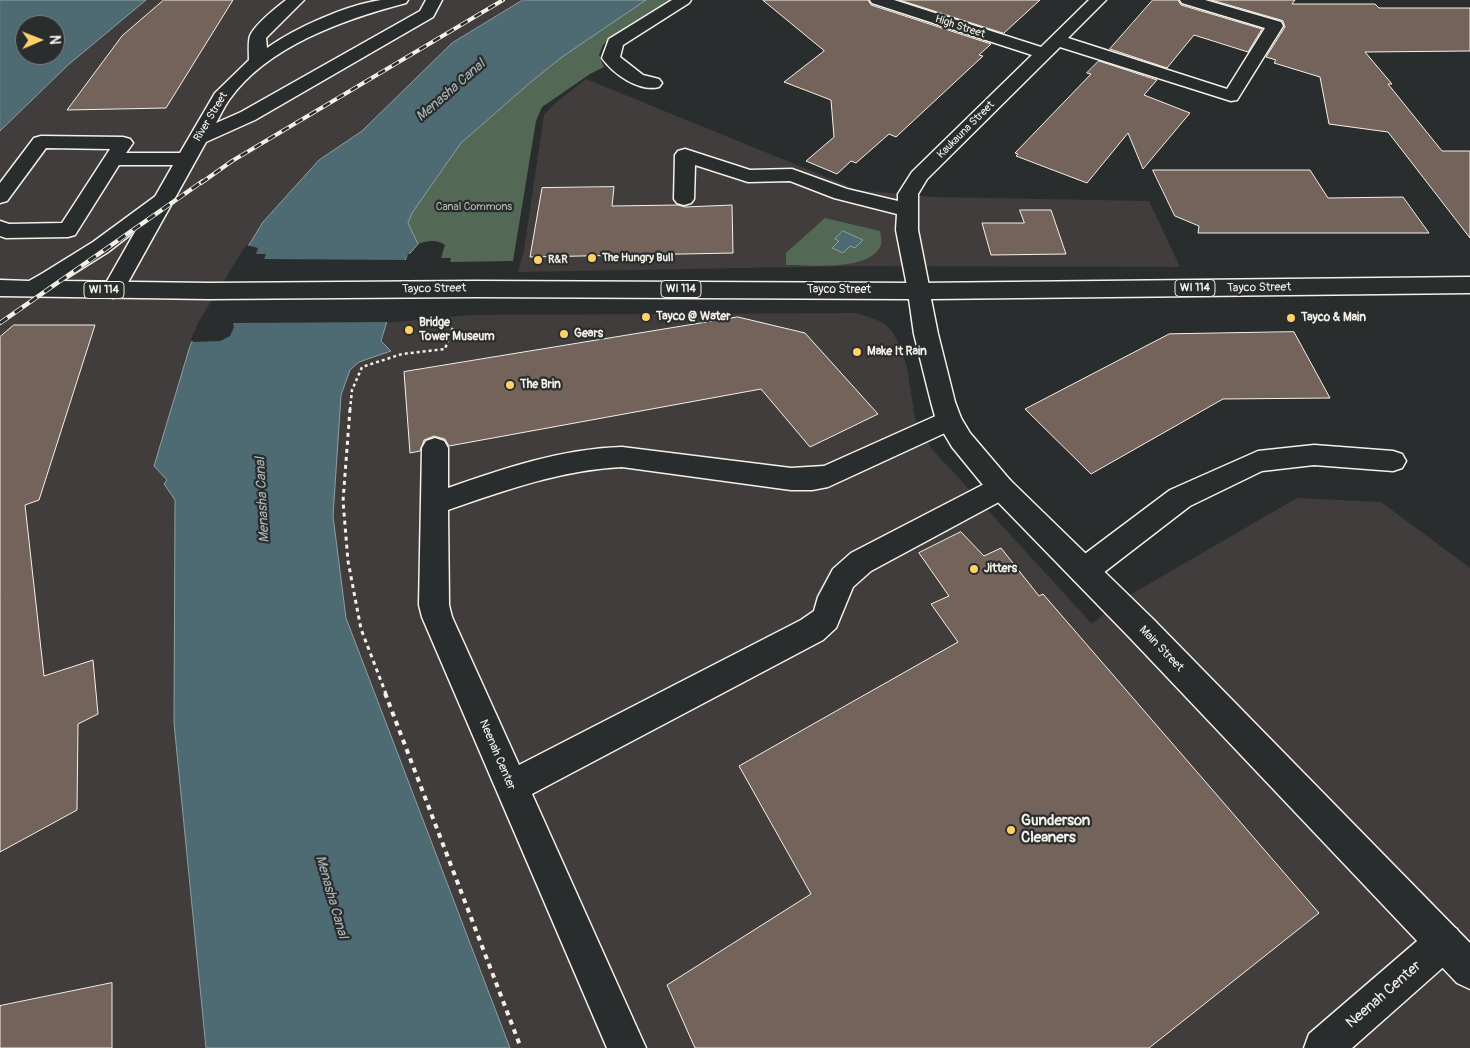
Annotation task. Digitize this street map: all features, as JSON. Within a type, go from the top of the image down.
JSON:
[{"type":"street","points":[[258,60],[258,37],[275,18],[296,0]]},
{"type":"street","name":"River Street","points":[[113,290],[221,97],[233,82],[258,60],[278,46],[336,18],[399,0]]},
{"type":"street","points":[[198,138],[248,116],[427,14],[434,0]]},
{"type":"street","points":[[653,83],[637,79],[611,58],[615,43],[683,0]]},
{"type":"street","name":"High Street","points":[[878,0],[1231,96],[1275,26],[1188,0]]},
{"type":"street","name":"Kaukauna Street","points":[[919,291],[906,230],[908,194],[919,176],[1098,0]]},
{"type":"street","points":[[0,197],[41,142],[123,143],[68,230],[6,231],[0,228]]},
{"type":"street","points":[[684,199],[685,155],[748,176],[792,175],[841,194],[907,210]]},
{"type":"street","points":[[112,160],[186,159]]},
{"type":"street","points":[[31,289],[84,260],[164,200]]},
{"type":"street","name":"Tayco Street","points":[[113,290],[919,291],[1470,286]]},
{"type":"street","name":"WI 114","points":[[0,288],[113,290]]},
{"type":"street","name":"Main Street","points":[[919,291],[926,334],[949,420],[961,440],[1002,488],[1084,570],[1470,970]]},
{"type":"street","points":[[434,504],[543,469],[588,458],[622,457],[772,477],[812,479],[828,476],[949,420]]},
{"type":"street","name":"Neenah Center","points":[[435,448],[434,605],[511,787],[627,1048]]},
{"type":"street","points":[[1084,570],[1180,498],[1258,461],[1314,455],[1393,461]]},
{"type":"street","points":[[511,787],[812,630],[826,619],[843,578],[861,562],[1002,488]]},
{"type":"street","name":"Neenah Center","points":[[1323,1048],[1444,942]]},
{"type":"path","points":[[454,327],[445,349],[404,352],[376,360],[362,367],[352,390],[346,454],[343,501],[348,561],[361,629],[521,1048]]},
{"type":"shaded area","points":[[146,0],[523,0],[452,43],[362,131],[319,160],[263,222],[164,485],[175,499],[174,723],[206,1048],[0,1048],[0,131],[68,65]]},
{"type":"shaded area","points":[[586,79],[858,190],[933,197],[1149,201],[1180,267],[854,266],[518,272],[524,250],[544,115],[554,104]]},
{"type":"shaded area","points":[[856,313],[885,324],[892,331],[900,346],[907,367],[915,419],[931,448],[1092,624],[1116,603],[1297,498],[1381,502],[1470,568],[1470,1048],[510,1048],[346,618],[333,516],[335,395],[350,370],[359,362],[391,351],[381,341],[386,323],[471,315]]},
{"type":"green space","name":"Canal Commons","points":[[646,0],[671,0],[612,36],[603,45],[599,55],[604,67],[590,74],[542,107],[536,121],[513,261],[450,262],[451,258],[441,258],[445,245],[442,243],[432,241],[418,244],[408,223],[412,213],[461,143],[562,57]]},
{"type":"green space","points":[[825,218],[880,231],[881,245],[879,249],[872,256],[862,261],[849,264],[822,266],[786,265],[786,253]]},
{"type":"water","points":[[0,0],[146,0],[68,65],[0,131]]},
{"type":"water","name":"Menasha Canal","points":[[523,0],[646,0],[562,57],[461,143],[412,213],[408,223],[418,244],[406,258],[381,341],[391,351],[359,362],[350,370],[341,395],[333,516],[346,618],[510,1048],[206,1048],[174,723],[175,500],[164,484],[167,480],[154,466],[190,346],[201,323],[263,222],[319,160],[362,131],[452,43]]},
{"type":"water","points":[[843,231],[863,240],[855,248],[850,246],[843,253],[832,248],[839,241],[835,239]]},
{"type":"pier","points":[[246,245],[258,248],[256,254],[266,254],[264,259],[406,260],[408,254],[414,254],[408,260],[389,322],[233,323],[234,327],[230,336],[220,341],[193,342],[191,339],[199,321]]},
{"type":"building","points":[[164,0],[233,0],[166,108],[67,110],[122,36]]},
{"type":"building","points":[[763,0],[868,0],[871,5],[991,44],[979,55],[983,56],[896,137],[889,134],[856,163],[851,161],[837,174],[806,161],[834,137],[831,100],[784,82],[824,51]]},
{"type":"building","points":[[900,0],[1040,0],[1004,33]]},
{"type":"building","points":[[1153,0],[1178,0],[1181,5],[1262,29],[1248,52],[1194,35],[1167,68],[1110,49]]},
{"type":"building","points":[[1212,0],[1295,0],[1292,4],[1375,4],[1379,8],[1470,8],[1470,51],[1365,52],[1392,84],[1388,84],[1442,151],[1470,151],[1470,238],[1388,132],[1329,124],[1320,77],[1274,63],[1276,60],[1266,57],[1285,27],[1283,21]]},
{"type":"building","points":[[1099,61],[1157,80],[1144,95],[1190,113],[1143,169],[1128,133],[1087,183],[1016,156],[1018,154],[1015,153],[1091,74],[1087,73]]},
{"type":"building","points":[[1153,170],[1310,170],[1328,198],[1403,197],[1429,233],[1198,233],[1199,226],[1175,216]]},
{"type":"building","points":[[614,187],[612,206],[678,205],[685,207],[732,205],[733,253],[530,257],[542,188]]},
{"type":"building","points":[[1020,210],[1051,210],[1066,254],[991,255],[982,223],[1024,223]]},
{"type":"building","name":"The Brin","points":[[738,317],[805,333],[878,414],[810,447],[761,389],[449,446],[445,439],[434,436],[424,440],[420,451],[410,453],[404,372]]},
{"type":"building","points":[[14,325],[95,325],[39,500],[25,505],[44,676],[93,660],[98,714],[78,724],[77,810],[0,852],[0,337]]},
{"type":"building","points":[[1294,332],[1330,398],[1223,399],[1091,474],[1025,409],[1169,334]]},
{"type":"building","name":"Gunderson Cleaners","points":[[961,532],[984,556],[1001,548],[1039,596],[1043,594],[1319,913],[1149,1048],[695,1048],[667,985],[811,894],[739,766],[958,642],[931,604],[949,596],[919,553]]},
{"type":"building","points":[[112,983],[112,1048],[0,1048],[0,1006]]},
{"type":"railway","points":[[201,183],[232,161],[503,0]]},
{"type":"railway","points":[[0,323],[203,181]]},
{"type":"place","name":"The Hungry Bull","points":[[592,258]]},
{"type":"place","name":"R&R","points":[[538,260]]},
{"type":"place","name":"Tayco @ Water","points":[[646,317]]},
{"type":"place","name":"Tayco & Main","points":[[1291,318]]},
{"type":"place","name":"Bridge Tower Museum","points":[[409,330]]},
{"type":"place","name":"Gears","points":[[564,334]]},
{"type":"place","name":"Make It Rain","points":[[857,352]]},
{"type":"place","name":"The Brin","points":[[510,385]]},
{"type":"place","name":"Jitters","points":[[974,569]]},
{"type":"place","name":"Gunderson Cleaners","points":[[1011,830]]}]
